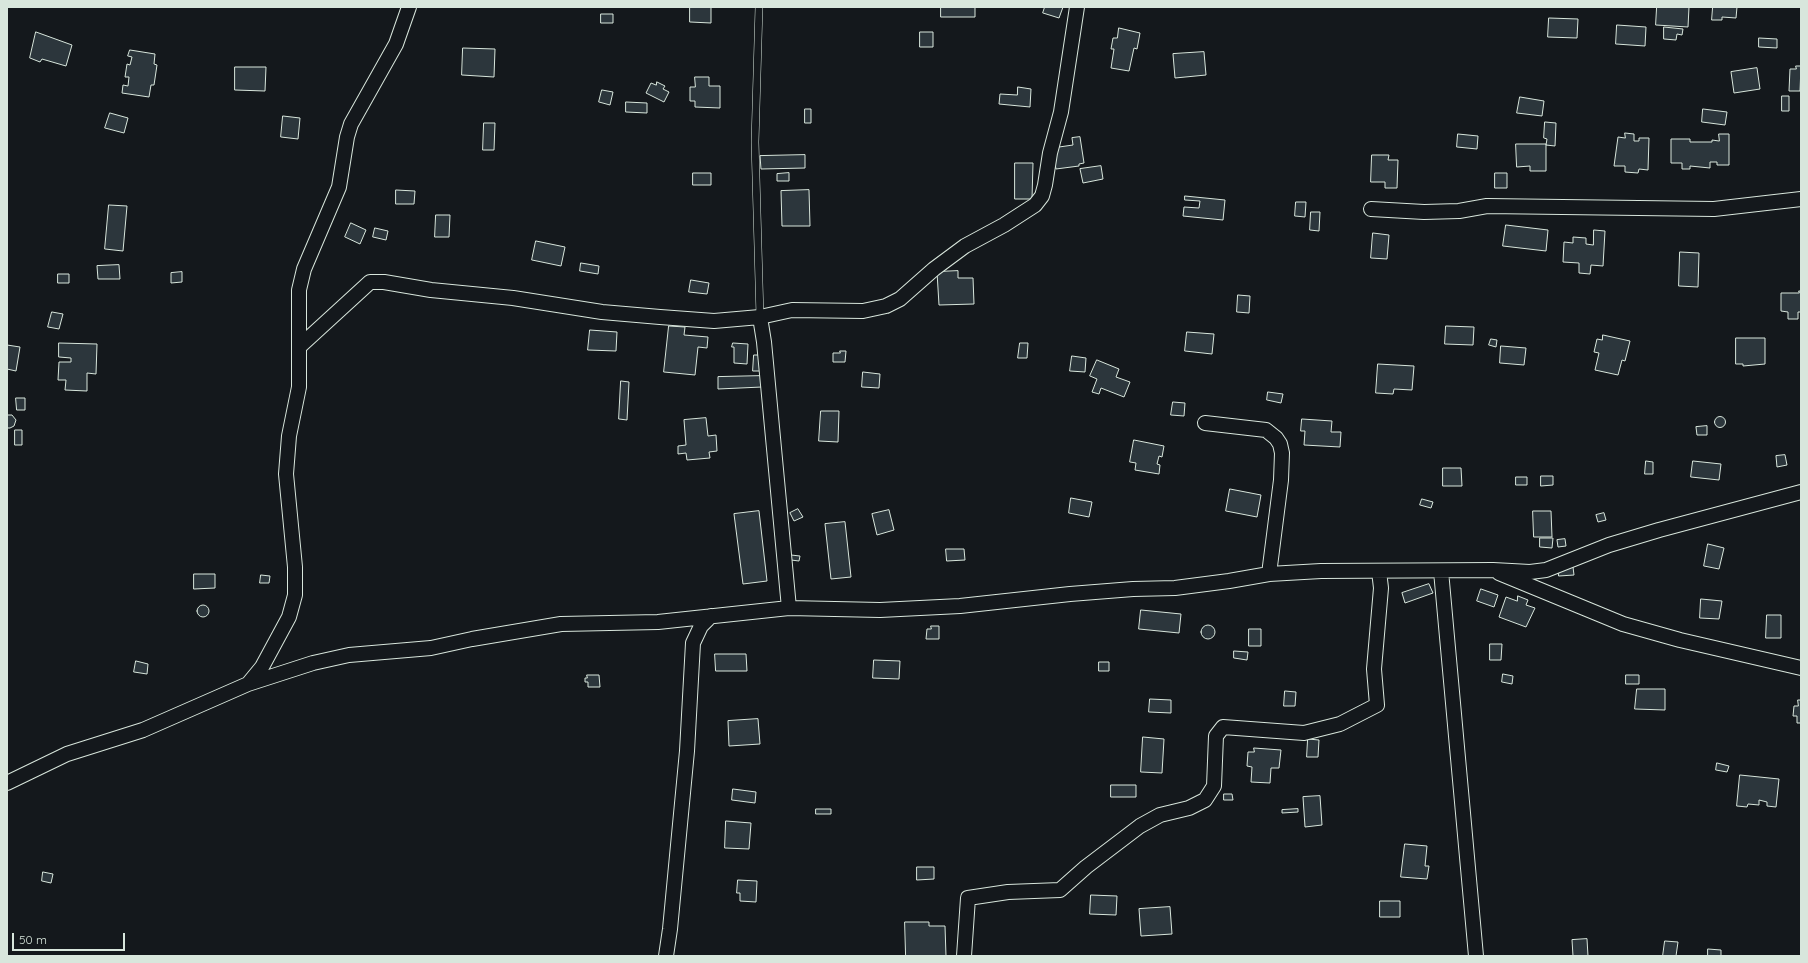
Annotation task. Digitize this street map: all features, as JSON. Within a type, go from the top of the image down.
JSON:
[{"type":"street","points":[[248,684],[262,666],[289,617],[295,595],[295,567],[286,474],[289,436],[299,387],[299,290],[304,269],[339,187],[347,137],[351,124],[396,44],[409,7]]},
{"type":"street","points":[[299,347],[370,282],[384,282],[431,290],[513,298],[602,312],[714,321],[760,317],[792,310],[862,311],[886,306],[900,299],[934,269],[965,246],[1004,225],[1035,205],[1042,196],[1050,153],[1061,112],[1077,7]]},
{"type":"street","points":[[1371,209],[1424,212],[1459,210],[1487,206],[1714,209],[1801,199]]},
{"type":"street","points":[[760,317],[764,342],[789,608]]},
{"type":"street","points":[[1205,423],[1266,430],[1280,444],[1282,453],[1281,480],[1269,574]]},
{"type":"street","points":[[7,784],[67,754],[143,730],[248,684],[313,663],[349,655],[431,648],[472,639],[561,624],[658,622],[789,608],[880,610],[960,606],[1134,589],[1175,588],[1269,574],[1321,571],[1493,570],[1530,572],[1546,570],[1609,545],[1659,530],[1801,492]]},
{"type":"street","points":[[1493,570],[1623,624],[1680,640],[1801,668]]},
{"type":"street","points":[[964,956],[968,898],[1008,892],[1060,890],[1086,867],[1140,826],[1160,815],[1189,808],[1205,800],[1214,786],[1216,736],[1223,727],[1304,733],[1340,724],[1377,704],[1374,668],[1381,588],[1378,571]]},
{"type":"street","points":[[1441,571],[1476,956]]},
{"type":"street","points":[[666,956],[670,929],[687,751],[693,643],[701,626],[711,616]]},
{"type":"lane","points":[[759,7],[755,142],[760,317]]},
{"type":"building","points":[[690,7],[711,7],[711,23],[690,22]]},
{"type":"building","points":[[941,7],[975,7],[975,17],[941,17]]},
{"type":"building","points":[[1045,7],[1063,7],[1059,18],[1043,13]]},
{"type":"building","points":[[1657,7],[1689,7],[1688,27],[1656,25]]},
{"type":"building","points":[[1713,7],[1737,7],[1736,18],[1722,17],[1722,20],[1712,20]]},
{"type":"building","points":[[601,14],[613,14],[613,23],[601,23]]},
{"type":"building","points":[[1549,18],[1578,19],[1577,38],[1548,37]]},
{"type":"building","points":[[1617,25],[1646,27],[1645,46],[1616,44]]},
{"type":"building","points":[[1664,27],[1683,29],[1682,35],[1677,34],[1676,40],[1664,39]]},
{"type":"building","points":[[1119,28],[1140,33],[1137,49],[1134,48],[1129,71],[1111,68],[1114,49],[1111,49],[1113,38],[1117,38]]},
{"type":"building","points":[[36,32],[72,45],[66,66],[42,59],[40,62],[30,58]]},
{"type":"building","points":[[920,32],[933,32],[933,47],[920,47]]},
{"type":"building","points":[[1759,38],[1777,39],[1777,48],[1759,47]]},
{"type":"building","points":[[463,48],[495,49],[494,77],[462,75]]},
{"type":"building","points":[[130,50],[155,54],[154,64],[157,65],[154,85],[151,85],[149,97],[122,93],[123,85],[128,86],[129,77],[125,77],[127,64],[130,65],[132,57],[128,56]]},
{"type":"building","points":[[1204,52],[1206,75],[1175,78],[1173,54]]},
{"type":"building","points":[[1796,66],[1801,66],[1800,91],[1789,91],[1790,69],[1796,69]]},
{"type":"building","points":[[235,67],[266,67],[265,91],[235,90]]},
{"type":"building","points":[[1757,68],[1760,89],[1734,93],[1731,72]]},
{"type":"building","points":[[695,77],[709,77],[709,86],[720,86],[720,108],[695,107],[695,101],[690,101],[690,87],[695,87]]},
{"type":"building","points":[[657,82],[665,86],[663,89],[669,92],[664,102],[646,93],[651,83],[656,85]]},
{"type":"building","points":[[1018,87],[1031,89],[1030,107],[999,104],[1000,94],[1017,95]]},
{"type":"building","points":[[602,90],[613,92],[610,105],[599,102]]},
{"type":"building","points":[[1782,96],[1789,96],[1789,111],[1782,111]]},
{"type":"building","points":[[1520,97],[1544,101],[1542,116],[1517,113]]},
{"type":"building","points":[[626,102],[647,103],[647,113],[626,112]]},
{"type":"building","points":[[805,109],[811,109],[811,123],[805,123]]},
{"type":"building","points":[[1703,109],[1727,112],[1725,125],[1702,122]]},
{"type":"building","points":[[110,113],[128,118],[124,133],[105,128]]},
{"type":"building","points":[[283,116],[300,118],[298,139],[281,137]]},
{"type":"building","points":[[1545,122],[1556,123],[1555,146],[1546,145],[1547,139],[1544,138]]},
{"type":"building","points":[[484,123],[495,123],[494,150],[483,150]]},
{"type":"building","points":[[1625,133],[1634,134],[1634,141],[1639,141],[1639,138],[1649,138],[1648,170],[1639,169],[1638,173],[1625,172],[1625,166],[1614,166],[1618,137],[1625,138]]},
{"type":"building","points":[[1458,134],[1478,136],[1477,149],[1457,147]]},
{"type":"building","points":[[1719,134],[1729,134],[1729,165],[1717,165],[1717,162],[1710,162],[1710,168],[1690,166],[1690,169],[1682,169],[1682,163],[1671,163],[1671,139],[1690,139],[1690,142],[1712,142],[1712,140],[1719,141]]},
{"type":"building","points":[[1080,137],[1084,163],[1079,164],[1079,166],[1056,169],[1052,148],[1073,145],[1072,138]]},
{"type":"building","points":[[1516,144],[1546,144],[1546,171],[1530,171],[1530,166],[1517,167]]},
{"type":"building","points":[[805,155],[805,168],[761,169],[760,156]]},
{"type":"building","points":[[1372,155],[1389,155],[1388,160],[1398,160],[1397,188],[1385,188],[1385,182],[1371,182]]},
{"type":"building","points":[[1015,163],[1033,163],[1032,199],[1015,199]]},
{"type":"building","points":[[1101,166],[1103,179],[1083,183],[1080,169]]},
{"type":"building","points":[[693,173],[711,173],[711,185],[693,185]]},
{"type":"building","points":[[789,173],[789,181],[777,181],[777,174]]},
{"type":"building","points":[[1495,173],[1507,173],[1507,188],[1495,188]]},
{"type":"building","points":[[396,190],[415,191],[414,204],[396,204]]},
{"type":"building","points":[[809,190],[810,226],[782,226],[781,191]]},
{"type":"building","points":[[1185,196],[1225,200],[1223,220],[1183,216],[1184,207],[1199,208],[1200,201],[1185,200]]},
{"type":"building","points":[[1296,202],[1306,202],[1305,217],[1295,216]]},
{"type":"building","points":[[109,205],[127,206],[123,251],[105,249]]},
{"type":"building","points":[[1311,212],[1320,212],[1319,231],[1310,230]]},
{"type":"building","points":[[436,215],[450,215],[449,237],[435,237]]},
{"type":"building","points":[[351,223],[366,230],[360,244],[345,237]]},
{"type":"building","points":[[1506,225],[1548,230],[1546,251],[1503,246]]},
{"type":"building","points":[[375,228],[388,231],[386,240],[373,237]]},
{"type":"building","points":[[1594,230],[1605,231],[1603,266],[1591,265],[1590,274],[1579,273],[1579,263],[1563,262],[1564,242],[1573,243],[1573,237],[1586,238],[1586,244],[1593,245]]},
{"type":"building","points":[[1373,233],[1389,235],[1387,259],[1371,258]]},
{"type":"building","points":[[536,241],[565,247],[561,266],[532,260]]},
{"type":"building","points":[[1680,252],[1699,253],[1698,287],[1679,286]]},
{"type":"building","points":[[581,263],[599,266],[598,274],[580,271]]},
{"type":"building","points":[[119,265],[120,279],[98,279],[97,266]]},
{"type":"building","points":[[958,271],[958,278],[973,278],[974,304],[939,305],[937,272]]},
{"type":"building","points":[[182,272],[182,282],[171,283],[171,273]]},
{"type":"building","points":[[58,274],[69,274],[69,283],[58,283]]},
{"type":"building","points":[[691,280],[709,283],[707,294],[689,292]]},
{"type":"building","points":[[1799,291],[1801,291],[1801,312],[1798,312],[1798,319],[1788,319],[1788,312],[1781,311],[1781,293],[1799,293]]},
{"type":"building","points":[[1238,295],[1250,296],[1249,313],[1237,312]]},
{"type":"building","points":[[52,312],[63,314],[59,329],[48,327]]},
{"type":"building","points":[[669,326],[685,327],[684,335],[708,337],[707,348],[698,347],[695,375],[664,372]]},
{"type":"building","points":[[1446,326],[1474,327],[1473,345],[1445,344]]},
{"type":"building","points":[[590,330],[617,332],[616,351],[588,350]]},
{"type":"building","points":[[1187,332],[1214,334],[1212,354],[1185,351]]},
{"type":"building","points":[[1603,335],[1630,341],[1625,361],[1622,360],[1618,375],[1595,370],[1599,353],[1594,352],[1597,339],[1602,340]]},
{"type":"building","points":[[1736,338],[1765,338],[1765,364],[1743,366],[1743,364],[1736,364]]},
{"type":"building","points":[[1491,339],[1497,340],[1496,347],[1489,345]]},
{"type":"building","points":[[59,343],[97,344],[96,374],[87,373],[87,391],[65,390],[66,380],[58,380],[59,362],[71,362],[71,358],[59,357]]},
{"type":"building","points":[[733,343],[748,344],[747,364],[734,363]]},
{"type":"building","points":[[1020,343],[1028,343],[1027,358],[1018,358]]},
{"type":"building","points":[[7,345],[20,347],[16,371],[7,369]]},
{"type":"building","points":[[1501,346],[1526,348],[1524,365],[1500,363]]},
{"type":"building","points":[[840,351],[846,351],[845,362],[833,362],[833,353],[840,353]]},
{"type":"building","points":[[754,355],[765,355],[764,371],[753,371]]},
{"type":"building","points":[[1072,356],[1086,358],[1085,372],[1070,371]]},
{"type":"building","points":[[1097,360],[1119,369],[1116,377],[1130,382],[1124,397],[1101,388],[1099,394],[1092,392],[1097,379],[1090,376]]},
{"type":"building","points":[[1378,364],[1414,366],[1412,390],[1394,389],[1393,394],[1376,393]]},
{"type":"building","points":[[863,372],[880,374],[879,388],[862,387]]},
{"type":"building","points":[[762,376],[762,387],[718,389],[718,377]]},
{"type":"building","points":[[621,381],[629,382],[627,420],[619,419]]},
{"type":"building","points":[[1268,392],[1283,394],[1281,403],[1267,400]]},
{"type":"building","points":[[16,398],[25,398],[25,410],[17,410]]},
{"type":"building","points":[[1173,402],[1185,403],[1184,416],[1171,415]]},
{"type":"building","points":[[821,411],[839,411],[838,442],[819,441]]},
{"type":"building","points":[[7,415],[12,415],[16,420],[14,426],[10,428],[7,428]]},
{"type":"building","points":[[1718,417],[1722,417],[1724,418],[1724,426],[1718,427],[1715,424],[1715,420]]},
{"type":"building","points":[[706,418],[708,436],[716,435],[717,451],[709,452],[710,458],[687,460],[686,453],[678,454],[678,446],[686,445],[684,420]]},
{"type":"building","points":[[1302,419],[1332,421],[1331,432],[1341,432],[1340,447],[1304,445],[1305,431],[1301,431]]},
{"type":"building","points":[[1707,426],[1707,435],[1697,435],[1696,427]]},
{"type":"building","points":[[15,430],[22,430],[22,445],[15,445]]},
{"type":"building","points":[[1134,440],[1164,446],[1162,457],[1159,456],[1157,464],[1160,465],[1159,474],[1135,470],[1136,463],[1130,462]]},
{"type":"building","points":[[1785,455],[1787,465],[1777,467],[1776,456]]},
{"type":"building","points":[[1646,461],[1653,462],[1653,474],[1645,474]]},
{"type":"building","points":[[1693,461],[1721,464],[1719,480],[1691,477]]},
{"type":"building","points":[[1443,468],[1461,468],[1462,486],[1443,486]]},
{"type":"building","points":[[1541,476],[1553,476],[1553,485],[1541,486]]},
{"type":"building","points":[[1516,477],[1527,477],[1527,485],[1516,485]]},
{"type":"building","points":[[1230,489],[1261,495],[1257,517],[1226,511]]},
{"type":"building","points":[[1071,498],[1092,502],[1089,517],[1069,513]]},
{"type":"building","points":[[1422,499],[1433,502],[1431,508],[1420,505]]},
{"type":"building","points":[[798,509],[803,517],[794,521],[790,513]]},
{"type":"building","points":[[889,510],[894,530],[877,535],[872,514]]},
{"type":"building","points":[[759,511],[767,581],[743,584],[734,514]]},
{"type":"building","points":[[1533,511],[1551,511],[1552,537],[1534,537]]},
{"type":"building","points":[[1604,513],[1606,520],[1598,522],[1596,515]]},
{"type":"building","points":[[845,522],[851,577],[831,579],[825,524]]},
{"type":"building","points":[[1540,538],[1553,538],[1552,548],[1540,547]]},
{"type":"building","points":[[1565,539],[1566,546],[1558,547],[1557,540]]},
{"type":"building","points":[[1708,544],[1724,548],[1719,569],[1704,566]]},
{"type":"building","points":[[946,549],[964,549],[965,560],[947,561]]},
{"type":"building","points":[[791,555],[800,556],[799,561],[791,560]]},
{"type":"building","points":[[1558,567],[1573,567],[1574,575],[1559,576]]},
{"type":"building","points":[[194,574],[215,574],[215,588],[194,589]]},
{"type":"building","points":[[261,575],[270,576],[269,583],[260,583]]},
{"type":"building","points":[[1429,584],[1433,593],[1405,603],[1402,593]]},
{"type":"building","points":[[1481,589],[1498,595],[1494,607],[1477,601]]},
{"type":"building","points":[[1518,596],[1528,600],[1526,605],[1535,608],[1526,627],[1499,617],[1506,597],[1517,601]]},
{"type":"building","points":[[1701,599],[1722,601],[1719,619],[1700,618]]},
{"type":"building","points":[[201,605],[205,605],[209,611],[205,617],[201,617],[197,613],[197,609]]},
{"type":"building","points":[[1141,610],[1181,614],[1179,633],[1139,629]]},
{"type":"building","points":[[1767,615],[1781,615],[1781,638],[1766,638]]},
{"type":"building","points":[[1205,625],[1211,625],[1215,629],[1215,635],[1211,639],[1205,639],[1201,635],[1201,629]]},
{"type":"building","points":[[931,626],[939,626],[939,639],[926,639],[927,629],[931,629]]},
{"type":"building","points":[[1249,629],[1261,629],[1261,646],[1249,646]]},
{"type":"building","points":[[1490,644],[1502,644],[1501,660],[1490,660]]},
{"type":"building","points":[[1234,651],[1248,652],[1247,660],[1234,658]]},
{"type":"building","points":[[715,654],[746,654],[747,671],[716,671]]},
{"type":"building","points":[[874,660],[900,661],[899,679],[873,678]]},
{"type":"building","points":[[136,661],[148,664],[147,674],[134,672]]},
{"type":"building","points":[[1099,662],[1109,662],[1109,671],[1099,671]]},
{"type":"building","points":[[1503,674],[1513,676],[1512,684],[1502,682]]},
{"type":"building","points":[[587,675],[599,675],[600,687],[588,687],[588,682],[585,682]]},
{"type":"building","points":[[1626,675],[1639,675],[1639,684],[1626,684]]},
{"type":"building","points":[[1637,689],[1665,689],[1665,710],[1635,709]]},
{"type":"building","points":[[1285,691],[1296,692],[1295,706],[1284,706]]},
{"type":"building","points":[[1150,699],[1171,700],[1171,713],[1149,712]]},
{"type":"building","points":[[1798,700],[1801,700],[1801,723],[1797,723],[1797,716],[1793,716],[1794,706],[1798,706]]},
{"type":"building","points":[[758,719],[760,744],[729,746],[728,721]]},
{"type":"building","points":[[1143,737],[1164,739],[1162,773],[1141,772]]},
{"type":"building","points":[[1308,739],[1319,740],[1318,757],[1307,757]]},
{"type":"building","points":[[1254,748],[1281,750],[1279,768],[1271,768],[1270,783],[1251,782],[1252,767],[1247,766],[1248,752],[1254,752]]},
{"type":"building","points":[[1717,763],[1729,766],[1727,772],[1716,770]]},
{"type":"building","points":[[1740,775],[1779,779],[1776,807],[1767,806],[1767,802],[1759,800],[1759,805],[1748,804],[1747,807],[1737,806]]},
{"type":"building","points":[[1111,785],[1136,785],[1136,797],[1111,797]]},
{"type":"building","points":[[733,789],[756,792],[755,803],[732,800]]},
{"type":"building","points":[[1224,794],[1232,794],[1233,800],[1224,800]]},
{"type":"building","points":[[1320,796],[1322,825],[1305,827],[1303,797]]},
{"type":"building","points":[[816,809],[831,809],[831,814],[816,814]]},
{"type":"building","points":[[1298,809],[1298,812],[1282,813],[1282,810]]},
{"type":"building","points":[[726,821],[751,823],[749,849],[725,848]]},
{"type":"building","points":[[1405,844],[1427,846],[1425,866],[1429,866],[1427,879],[1401,877]]},
{"type":"building","points":[[917,867],[934,867],[934,879],[917,880]]},
{"type":"building","points":[[43,872],[53,874],[51,883],[42,881]]},
{"type":"building","points":[[738,880],[757,881],[756,902],[740,901],[740,893],[737,893]]},
{"type":"building","points":[[1091,895],[1117,896],[1116,915],[1090,914]]},
{"type":"building","points":[[1380,901],[1400,901],[1400,917],[1380,917]]},
{"type":"building","points":[[1170,907],[1172,934],[1141,936],[1139,909]]},
{"type":"building","points":[[905,922],[929,922],[929,926],[945,926],[946,956],[906,956]]},
{"type":"building","points":[[1587,939],[1588,956],[1573,956],[1572,940]]},
{"type":"building","points":[[1665,941],[1678,942],[1676,956],[1663,956]]},
{"type":"building","points":[[1708,949],[1721,950],[1721,956],[1708,956]]}]
